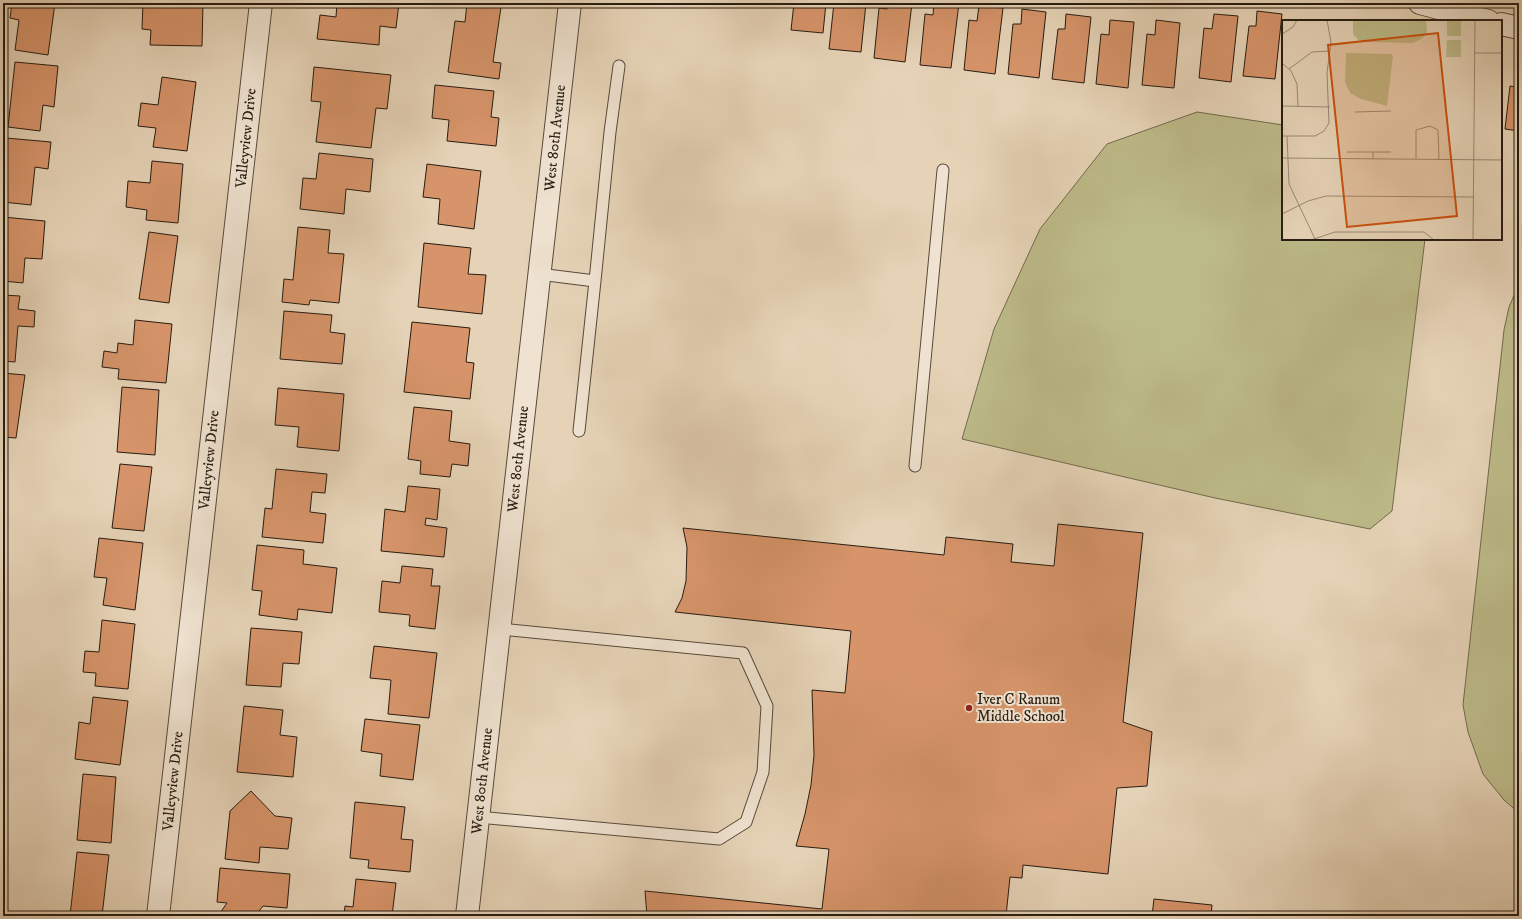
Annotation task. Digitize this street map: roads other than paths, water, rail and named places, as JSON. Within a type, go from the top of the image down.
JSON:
[{"type":"street","name":"Valleyview Drive","points":[[158,916],[261,3]]},
{"type":"street","name":"West 80th Avenue","points":[[467,916],[570,3]]},
{"type":"street","points":[[1420,3],[1467,9],[1486,20]]},
{"type":"street","points":[[1502,24],[1519,28]]},
{"type":"lane","points":[[578,431],[618,66]]},
{"type":"lane","points":[[916,466],[943,170]]},
{"type":"lane","points":[[539,274],[595,280]]},
{"type":"lane","points":[[478,817],[719,838],[746,822],[763,772],[767,706],[743,653],[500,629]]},
{"type":"place","name":"Iver C Ranum Middle School","points":[[969,708]]}]
